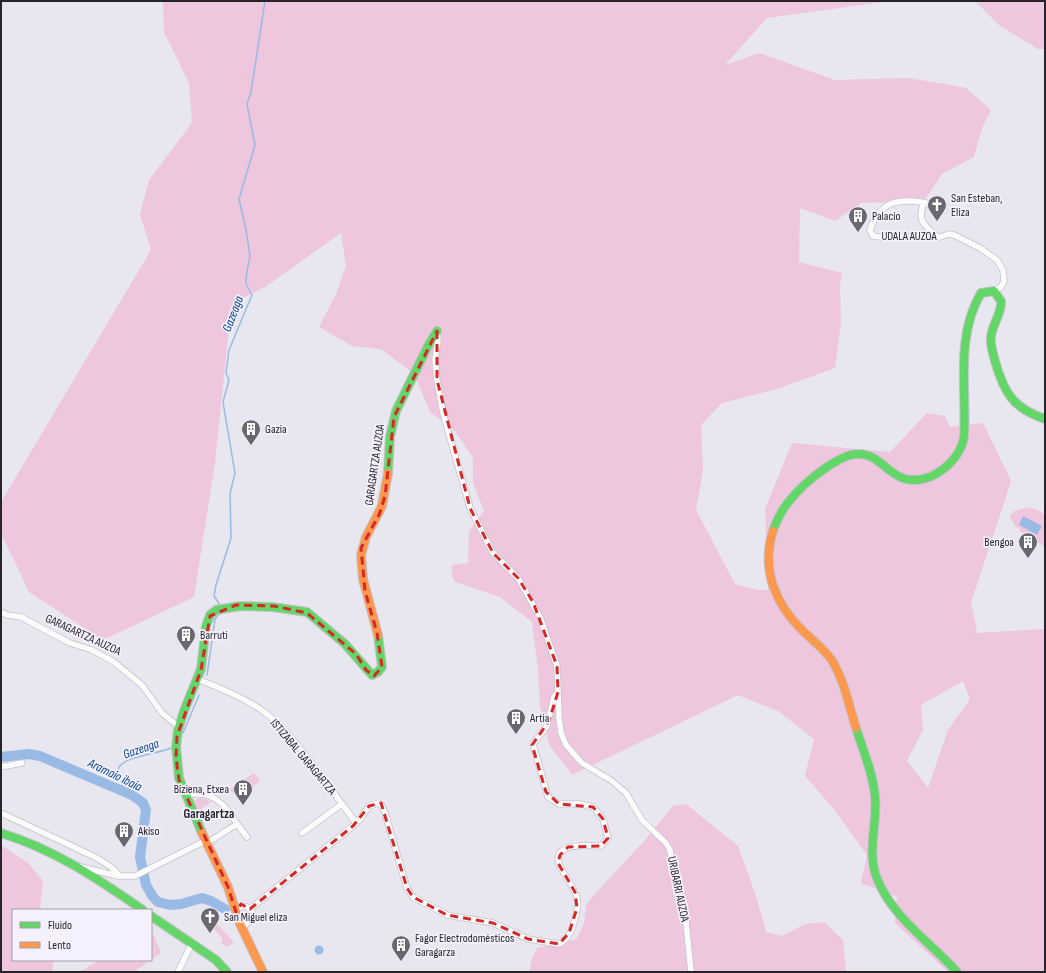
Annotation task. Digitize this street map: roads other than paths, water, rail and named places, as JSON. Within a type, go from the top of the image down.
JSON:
[{"type":"street","name":"UDALA AUZOA","points":[[944,210],[937,204],[905,200],[889,204],[877,215],[871,226],[871,233],[873,236],[881,237],[937,237],[954,235],[980,248],[997,260],[1002,270],[1004,281],[1001,287],[994,291]]},
{"type":"street","points":[[924,203],[920,214],[921,218],[923,223],[937,237]]},
{"type":"street","points":[[957,972],[905,920],[878,881],[871,847],[875,822],[875,795],[846,697],[831,658],[798,626],[779,601],[773,588],[768,569],[769,552],[775,527],[790,499],[813,480],[848,456],[858,454],[869,456],[907,481],[918,481],[952,464],[963,445],[966,328],[975,300],[981,293],[994,291],[999,295],[1002,301],[1002,309],[991,336],[1001,383],[1008,396],[1023,411],[1045,419]]},
{"type":"street","name":"GARAGARTZA AUZOA","points":[[437,331],[438,340],[435,360],[443,413],[470,508],[493,553],[518,578],[533,602],[555,660]]},
{"type":"street","name":"GARAGARTZA AUZOA","points":[[263,972],[240,924],[235,907],[178,780],[176,741],[179,728],[201,670],[210,616],[214,612],[236,606],[274,606],[307,612],[356,654],[366,670],[372,674],[378,672],[382,667],[379,640],[365,592],[361,566],[361,548],[365,538],[379,515],[385,496],[389,445],[394,417],[401,397],[415,377],[437,331]]},
{"type":"street","name":"GARAGARTZA AUZOA","points":[[1,612],[6,615],[20,617],[70,643],[92,650],[114,662],[142,685],[162,713],[169,721],[179,728]]},
{"type":"street","name":"URIBARRI AUZOA","points":[[555,660],[557,666],[561,733],[566,745],[582,763],[618,785],[626,792],[642,820],[666,843],[670,850],[673,872],[686,922],[691,972]]},
{"type":"street","name":"ISTIZABAL GARAGARTZA","points":[[197,679],[245,699],[265,712],[289,737],[356,823]]},
{"type":"street","points":[[250,909],[356,823],[369,806],[378,803],[382,806],[407,888],[413,897],[446,916],[493,923],[517,935],[535,941],[559,944],[566,939],[573,927],[576,917],[577,900],[575,892],[560,868],[558,859],[563,850],[568,847],[575,845],[601,846],[607,841],[608,833],[600,813],[593,807],[580,804],[558,804],[548,797],[546,792],[533,744],[547,726],[554,697],[558,692]]},
{"type":"street","points":[[1,767],[22,763]]},
{"type":"street","points":[[185,796],[196,792],[211,797],[227,810],[247,837]]},
{"type":"street","points":[[302,833],[342,804]]},
{"type":"street","points":[[1,813],[95,857],[111,867],[120,876]]},
{"type":"street","points":[[76,866],[120,876],[128,877],[138,875],[206,842],[237,824]]},
{"type":"street","points":[[1,833],[44,848],[76,866],[141,909]]},
{"type":"street","points":[[235,907],[242,906],[250,909],[253,916],[246,925],[240,924]]},
{"type":"street","points":[[152,917],[216,960],[227,972]]},
{"type":"street","points":[[178,972],[192,943]]},
{"type":"water","points":[[1023,516],[1042,526],[1037,535],[1019,525]]},
{"type":"water","points":[[319,945],[324,950],[319,955],[314,950]]},
{"type":"waterway","name":"Gazeaga","points":[[220,605],[214,596],[231,538],[230,494],[235,473],[223,402],[229,380],[226,373],[229,350],[252,295],[246,284],[250,256],[239,199],[255,145],[247,104],[251,92],[265,1]]},
{"type":"waterway","name":"Gazeaga","points":[[207,675],[215,619],[220,613]]},
{"type":"waterway","name":"Gazeaga","points":[[183,733],[199,695]]},
{"type":"waterway","name":"Gazeaga","points":[[125,792],[120,781],[118,771],[120,766],[125,762],[140,756],[171,748]]},
{"type":"waterway","name":"Aramaio ibaia","points":[[1,757],[28,754],[40,756],[132,795],[143,803],[146,810],[140,857],[146,885],[153,897],[158,902],[170,905],[181,904],[202,898],[225,909]]},
{"type":"place","name":"San Esteban, Eliza","points":[[937,222]]},
{"type":"place","name":"Palacio","points":[[858,233]]},
{"type":"place","name":"Gazia","points":[[251,446]]},
{"type":"place","name":"Bengoa","points":[[1028,559]]},
{"type":"place","name":"Barruti","points":[[186,652]]},
{"type":"place","name":"Artia","points":[[516,735]]},
{"type":"place","name":"Biziena, Etxea","points":[[243,806]]},
{"type":"place","name":"Akiso","points":[[124,848]]},
{"type":"place","name":"San Miguel eliza","points":[[210,934]]},
{"type":"place","name":"Fagor Electrodomésticos Garagarza","points":[[401,962]]},
{"type":"district","name":"Garagartza","points":[[209,814]]}]
